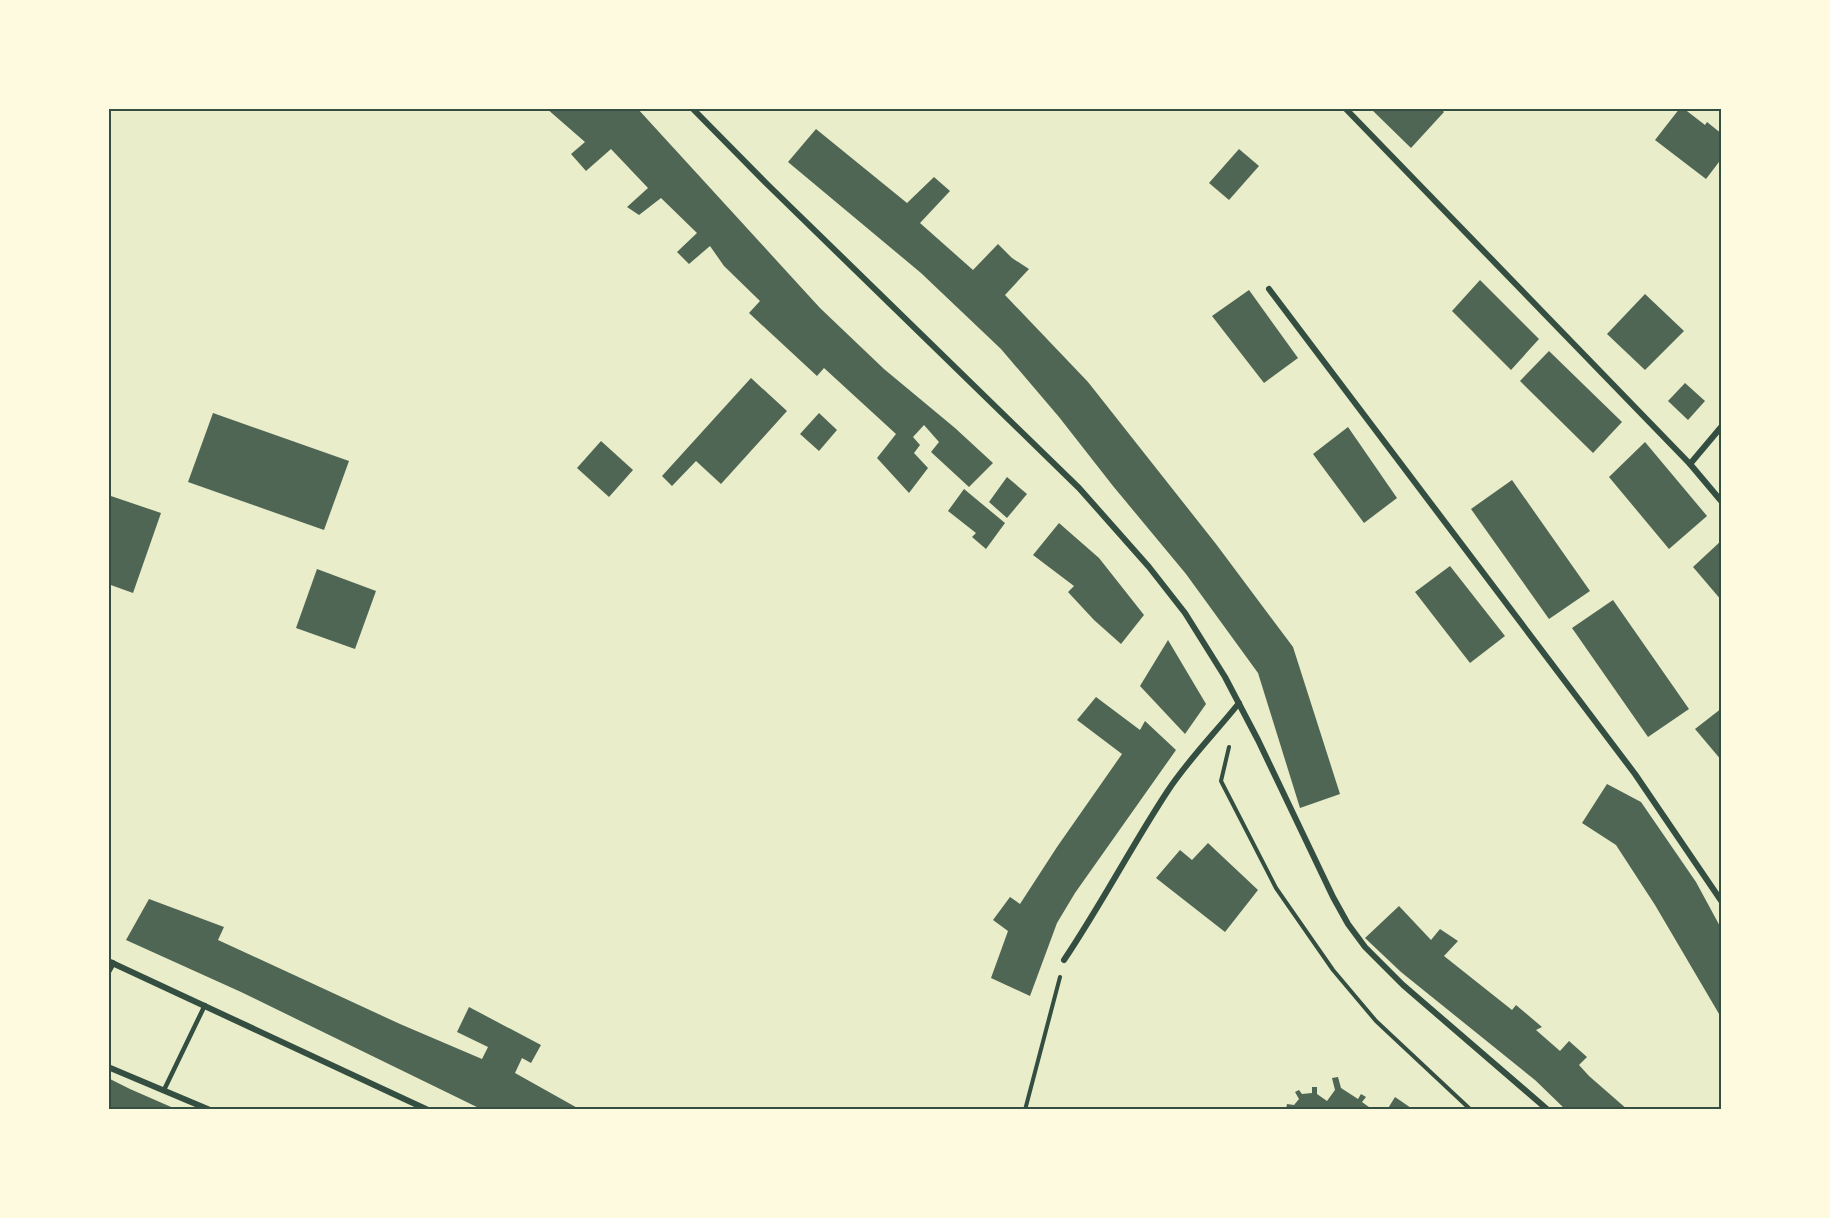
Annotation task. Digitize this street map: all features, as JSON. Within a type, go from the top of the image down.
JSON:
[{"type":"street","points":[[692,108],[1079,488],[1149,567],[1185,613],[1226,677],[1332,897],[1348,924],[1365,947],[1390,973],[1548,1110]]},
{"type":"street","points":[[1345,108],[1690,464],[1722,502]]},
{"type":"street","points":[[1269,289],[1635,774],[1722,902]]},
{"type":"street","points":[[1690,464],[1722,426]]},
{"type":"street","points":[[1064,960],[1090,922],[1114,876],[1168,790],[1239,703]]},
{"type":"street","points":[[108,972],[110,962],[428,1110]]},
{"type":"street","points":[[108,1067],[210,1110]]},
{"type":"lane","points":[[164,1090],[205,1005]]},
{"type":"path","points":[[1231,736],[1221,781],[1276,888],[1333,970],[1376,1021],[1472,1110]]},
{"type":"path","points":[[1025,1110],[1064,960]]},
{"type":"building","points":[[546,108],[637,108],[820,308],[884,369],[993,463],[969,487],[931,452],[939,442],[924,425],[913,437],[920,445],[914,453],[928,468],[909,493],[877,458],[896,434],[824,368],[817,376],[749,313],[760,301],[724,266],[710,246],[689,264],[677,252],[697,233],[661,198],[639,215],[627,207],[648,188],[611,149],[586,171],[571,154],[585,142]]},
{"type":"building","points":[[1370,108],[1440,108],[1444,112],[1411,148]]},
{"type":"building","points":[[1680,108],[1705,125],[1707,122],[1722,134],[1722,158],[1706,179],[1655,140]]},
{"type":"building","points":[[816,129],[907,203],[934,177],[950,191],[920,223],[973,270],[998,244],[1012,258],[1029,269],[1005,295],[1088,382],[1216,544],[1293,647],[1340,794],[1300,808],[1258,673],[1186,574],[1001,349],[921,273],[788,162]]},
{"type":"building","points":[[1239,149],[1259,166],[1229,200],[1209,183]]},
{"type":"building","points":[[1480,280],[1539,339],[1511,370],[1452,311]]},
{"type":"building","points":[[1249,290],[1298,358],[1264,383],[1212,316]]},
{"type":"building","points":[[1645,294],[1684,331],[1645,370],[1607,334]]},
{"type":"building","points":[[1549,351],[1622,422],[1593,453],[1520,381]]},
{"type":"building","points":[[751,378],[787,411],[721,484],[696,461],[672,486],[662,476]]},
{"type":"building","points":[[1685,383],[1705,401],[1688,420],[1668,401]]},
{"type":"building","points":[[213,413],[349,461],[324,530],[188,482]]},
{"type":"building","points":[[819,413],[837,430],[819,451],[800,434]]},
{"type":"building","points":[[1348,427],[1397,498],[1364,523],[1313,454]]},
{"type":"building","points":[[601,441],[633,470],[609,497],[577,468]]},
{"type":"building","points":[[1645,442],[1707,516],[1669,549],[1609,477]]},
{"type":"building","points":[[1007,477],[1027,494],[1007,518],[989,502]]},
{"type":"building","points":[[1512,480],[1590,591],[1549,619],[1471,509]]},
{"type":"building","points":[[964,489],[1005,523],[986,549],[972,537],[976,533],[948,511]]},
{"type":"building","points":[[108,495],[161,513],[133,593],[108,584]]},
{"type":"building","points":[[1059,523],[1099,558],[1144,615],[1121,644],[1068,592],[1074,586],[1033,555]]},
{"type":"building","points":[[1722,540],[1722,601],[1693,567]]},
{"type":"building","points":[[1450,566],[1505,636],[1470,663],[1415,592]]},
{"type":"building","points":[[317,569],[376,591],[355,649],[296,628]]},
{"type":"building","points":[[1613,600],[1689,709],[1648,737],[1572,628]]},
{"type":"building","points":[[1168,640],[1206,704],[1185,734],[1140,686]]},
{"type":"building","points":[[1096,697],[1140,730],[1145,721],[1176,750],[1075,893],[1057,923],[1030,996],[991,978],[1008,931],[993,920],[1010,897],[1020,904],[1122,754],[1077,720]]},
{"type":"building","points":[[1722,708],[1722,761],[1695,729]]},
{"type":"building","points":[[1607,784],[1641,802],[1696,882],[1722,930],[1722,1019],[1655,905],[1616,845],[1582,823]]},
{"type":"building","points":[[1208,843],[1258,890],[1225,932],[1156,878],[1180,850],[1192,860]]},
{"type":"building","points":[[149,899],[224,927],[218,940],[482,1059],[488,1047],[457,1032],[469,1007],[541,1045],[531,1063],[522,1058],[515,1073],[581,1110],[483,1110],[241,992],[126,940]]},
{"type":"building","points":[[1399,906],[1431,940],[1440,929],[1458,941],[1444,956],[1512,1010],[1516,1005],[1542,1027],[1536,1030],[1560,1051],[1569,1041],[1587,1057],[1579,1065],[1628,1110],[1566,1110],[1535,1080],[1401,972],[1365,938]]},
{"type":"building","points":[[1338,1077],[1341,1088],[1358,1099],[1361,1094],[1366,1097],[1362,1102],[1373,1110],[1286,1109],[1287,1104],[1294,1105],[1299,1099],[1295,1092],[1299,1090],[1302,1094],[1312,1093],[1312,1087],[1317,1087],[1317,1094],[1327,1101],[1335,1090],[1332,1078]]},
{"type":"building","points":[[108,1078],[130,1089],[178,1110],[108,1110]]},
{"type":"building","points":[[1395,1097],[1414,1110],[1387,1110]]}]
